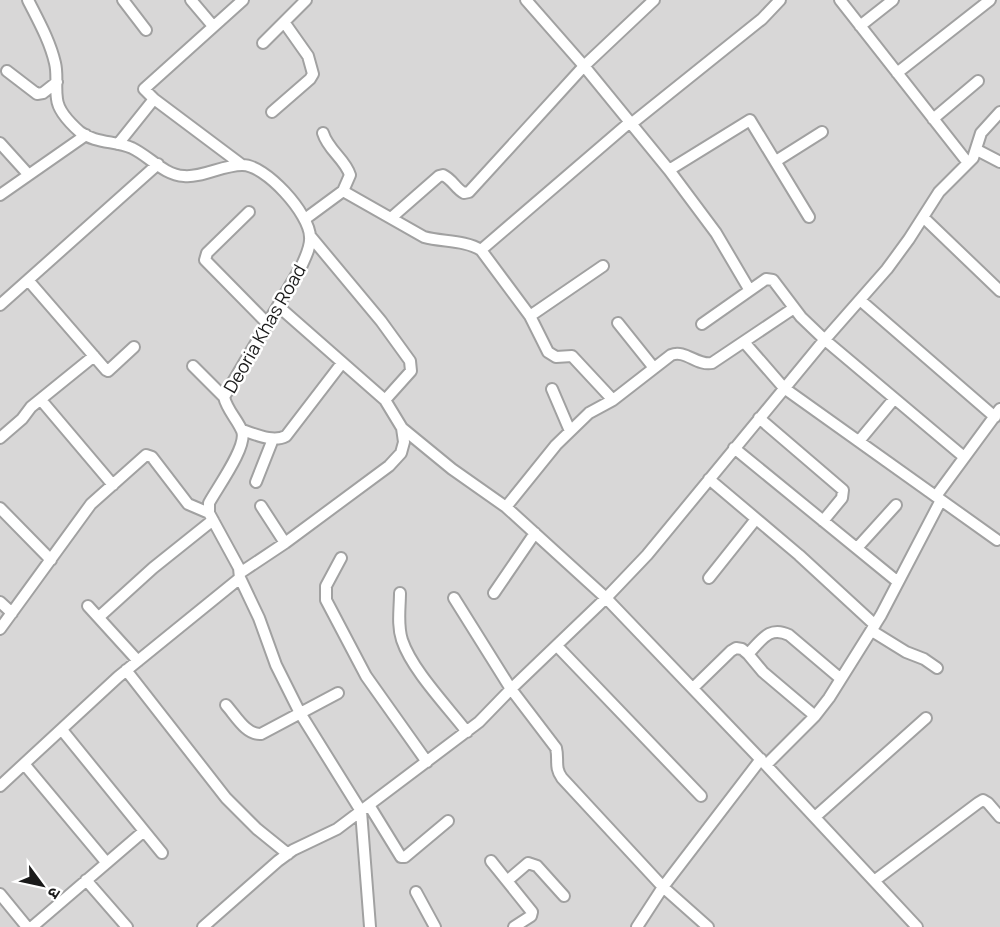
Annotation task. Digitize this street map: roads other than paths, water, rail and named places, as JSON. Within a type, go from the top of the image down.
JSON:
[{"type":"street","points":[[28,0],[55,61],[57,100],[62,113],[81,133],[140,153],[172,173],[184,177],[242,165],[254,166],[270,178],[305,219],[310,237],[381,321],[410,361],[411,371],[385,400]]},
{"type":"street","points":[[123,0],[146,30]]},
{"type":"street","points":[[190,0],[213,27]]},
{"type":"street","points":[[242,165],[145,92],[145,87],[243,0]]},
{"type":"street","points":[[526,0],[584,66],[669,170],[716,233],[749,289]]},
{"type":"street","points":[[391,218],[439,176],[448,177],[460,191],[469,192],[584,66],[654,0]]},
{"type":"street","points":[[481,250],[631,123],[762,19],[780,0]]},
{"type":"street","points":[[840,0],[968,163]]},
{"type":"street","points":[[860,26],[892,0]]},
{"type":"street","points":[[897,73],[990,0]]},
{"type":"street","points":[[263,43],[302,1]]},
{"type":"street","points":[[272,112],[313,74],[308,56],[284,22]]},
{"type":"street","points":[[8,71],[37,94],[43,93],[57,82]]},
{"type":"street","points":[[933,119],[978,81]]},
{"type":"street","points":[[118,144],[154,99]]},
{"type":"street","points":[[202,927],[288,854],[338,829],[467,732],[606,598],[647,555],[784,388],[887,269],[939,192],[968,163],[977,150],[981,133],[1000,112]]},
{"type":"street","points":[[669,170],[750,120],[808,217]]},
{"type":"street","points":[[776,161],[822,132]]},
{"type":"street","points":[[305,219],[343,191],[350,175],[348,169],[326,143],[323,133]]},
{"type":"street","points":[[0,195],[86,135]]},
{"type":"street","points":[[0,143],[28,174]]},
{"type":"street","points":[[977,150],[1000,162]]},
{"type":"street","points":[[0,305],[158,165]]},
{"type":"street","points":[[343,191],[424,237],[481,250],[530,316],[552,356],[572,356],[612,400]]},
{"type":"street","points":[[249,212],[207,253],[205,260],[267,323]]},
{"type":"street","points":[[923,217],[1000,291]]},
{"type":"street","name":"Deoria Khas Road","points":[[242,430],[224,397],[301,267],[310,237]]},
{"type":"street","points":[[530,316],[603,266]]},
{"type":"street","points":[[702,324],[749,289],[770,278],[794,308],[825,340],[964,458]]},
{"type":"street","points":[[27,280],[108,371],[134,347]]},
{"type":"street","points":[[637,927],[663,887],[764,762],[815,716],[841,679],[898,582],[938,498],[997,413],[860,300]]},
{"type":"street","points":[[278,306],[385,400],[402,428],[452,469],[506,507],[606,598],[764,762],[917,927]]},
{"type":"street","points":[[506,507],[556,445],[589,413],[612,400],[654,368],[676,353],[702,363],[712,363],[794,308]]},
{"type":"street","points":[[618,323],[654,368]]},
{"type":"street","points":[[744,342],[784,388],[997,540]]},
{"type":"street","points":[[0,438],[40,400],[94,356]]},
{"type":"street","points":[[342,363],[291,432],[273,439],[242,430],[242,445],[209,503],[211,517],[240,575],[276,665],[300,713],[401,857],[405,857],[448,820]]},
{"type":"street","points":[[193,366],[224,397]]},
{"type":"street","points":[[552,389],[570,431]]},
{"type":"street","points":[[859,441],[894,399]]},
{"type":"street","points":[[40,400],[113,485]]},
{"type":"street","points":[[759,418],[843,490],[842,498],[824,521]]},
{"type":"street","points":[[0,786],[126,670],[240,575],[389,466],[401,453],[404,442],[402,428]]},
{"type":"street","points":[[256,482],[273,439]]},
{"type":"street","points":[[734,448],[898,582]]},
{"type":"street","points":[[0,629],[91,504],[144,457],[149,455],[188,504],[211,517]]},
{"type":"street","points":[[709,479],[799,555],[873,628],[906,652],[937,668]]},
{"type":"street","points":[[857,548],[896,505]]},
{"type":"street","points":[[261,506],[285,543]]},
{"type":"street","points":[[0,508],[51,560]]},
{"type":"street","points":[[99,617],[211,517]]},
{"type":"street","points":[[709,578],[756,519]]},
{"type":"street","points":[[494,593],[535,533]]},
{"type":"street","points":[[340,558],[326,586],[325,592],[331,610],[366,676],[427,762]]},
{"type":"street","points":[[400,593],[400,629],[406,650],[414,664],[467,732]]},
{"type":"street","points":[[454,598],[511,689],[556,748],[558,756],[556,767],[562,778],[663,887],[708,927]]},
{"type":"street","points":[[0,602],[12,613]]},
{"type":"street","points":[[88,606],[138,661]]},
{"type":"street","points":[[748,654],[769,633],[781,631],[841,679]]},
{"type":"street","points":[[557,646],[701,796]]},
{"type":"street","points":[[693,688],[730,651],[736,648],[742,649],[763,672],[815,716]]},
{"type":"street","points":[[126,670],[226,798],[288,854]]},
{"type":"street","points":[[226,705],[248,730],[261,734],[338,693]]},
{"type":"street","points":[[815,817],[926,718]]},
{"type":"street","points":[[62,730],[162,853]]},
{"type":"street","points":[[25,765],[106,862]]},
{"type":"street","points":[[0,771],[9,779]]},
{"type":"street","points":[[874,881],[983,800],[1000,817]]},
{"type":"street","points":[[365,808],[370,927]]},
{"type":"street","points":[[32,927],[144,831]]},
{"type":"street","points":[[491,861],[532,914],[514,927]]},
{"type":"street","points":[[507,881],[528,863],[532,864],[537,866],[564,896]]},
{"type":"street","points":[[86,880],[127,927]]},
{"type":"street","points":[[416,892],[435,927]]},
{"type":"street","points":[[0,894],[27,927]]}]
